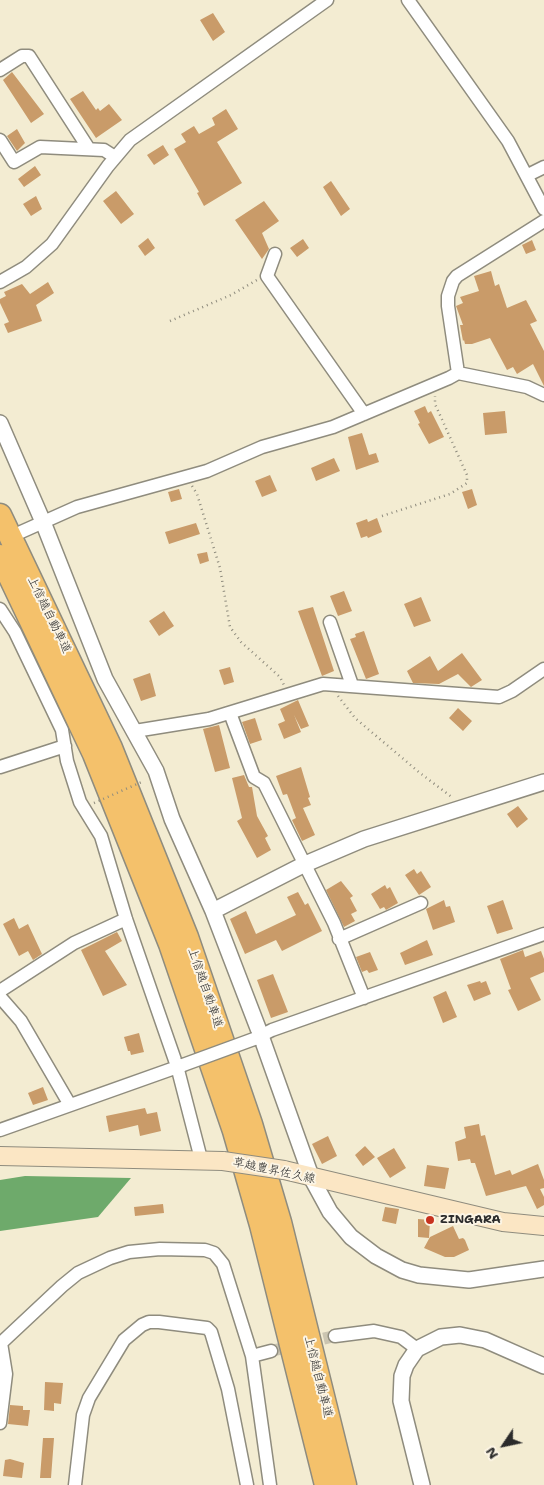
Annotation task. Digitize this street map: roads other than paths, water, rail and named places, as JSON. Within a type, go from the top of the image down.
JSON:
[{"type":"highway","name":"上信越自動車道","points":[[0,515],[111,748],[187,937],[251,1124],[280,1222],[345,1485]]},
{"type":"highway","name":"上信越自動車道","points":[[0,556],[94,754],[170,944],[237,1140],[261,1225],[326,1485]]},
{"type":"main road","name":"草越豊昇佐久線","points":[[0,1156],[201,1159],[223,1161],[284,1170],[312,1179],[503,1222],[544,1226]]},
{"type":"street","points":[[0,282],[26,267],[52,244],[115,156],[144,129],[327,0]]},
{"type":"street","points":[[408,0],[492,116],[528,175],[544,209]]},
{"type":"street","points":[[0,70],[22,56],[29,56],[89,150]]},
{"type":"street","points":[[0,140],[14,162],[40,147],[110,152],[115,156]]},
{"type":"street","points":[[528,175],[544,167]]},
{"type":"street","points":[[458,373],[448,306],[448,296],[453,281],[457,276],[544,221]]},
{"type":"street","points":[[275,254],[268,276],[364,414]]},
{"type":"street","points":[[21,532],[77,507],[208,471],[262,447],[333,427],[458,373],[527,387],[544,395]]},
{"type":"street","points":[[0,423],[43,522],[102,671],[156,771],[172,819],[213,911],[312,1179],[330,1212],[351,1237],[376,1256],[402,1270],[434,1278],[469,1280],[544,1269]]},
{"type":"street","points":[[0,609],[15,632],[62,730],[80,802],[100,836],[126,919],[180,1065],[201,1159]]},
{"type":"street","points":[[330,622],[352,685]]},
{"type":"street","points":[[134,731],[209,719],[310,686],[334,683],[498,697],[512,691],[544,670]]},
{"type":"street","points":[[230,713],[254,777],[264,783],[303,865],[334,923],[364,998]]},
{"type":"street","points":[[0,767],[65,746]]},
{"type":"street","points":[[213,911],[303,865],[364,838],[544,782]]},
{"type":"street","points":[[339,939],[421,903]]},
{"type":"street","points":[[0,991],[74,943],[126,919]]},
{"type":"street","points":[[0,1130],[258,1037],[272,1030],[544,934]]},
{"type":"street","points":[[0,997],[21,1021],[70,1105]]},
{"type":"street","points":[[0,1423],[6,1374],[1,1344],[62,1286],[92,1266],[129,1252],[160,1249],[205,1250],[220,1257],[252,1356],[270,1485]]},
{"type":"street","points":[[75,1485],[83,1414],[88,1398],[124,1340],[149,1322],[159,1322],[207,1328],[211,1332],[228,1389],[247,1485]]},
{"type":"street","points":[[334,1336],[374,1332],[387,1334],[410,1342],[417,1350]]},
{"type":"street","points":[[422,1485],[404,1415],[401,1388],[406,1365],[417,1350],[441,1337],[460,1335],[485,1340],[544,1366]]},
{"type":"street","points":[[252,1356],[270,1352]]},
{"type":"tunnel","points":[[271,1351],[335,1336]]},
{"type":"place","name":"ZINGARA","points":[[430,1220]]}]
